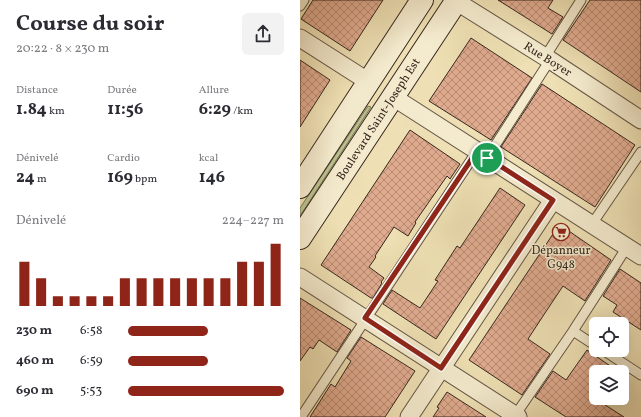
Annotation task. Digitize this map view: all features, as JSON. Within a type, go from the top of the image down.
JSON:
[{"type":"main road","points":[[300,187],[422,0]]},
{"type":"main road","name":"Boulevard Saint-Joseph Est","points":[[300,238],[455,0]]},
{"type":"street","name":"Rue Boyer","points":[[455,0],[548,58],[641,120]]},
{"type":"street","points":[[300,38],[369,82]]},
{"type":"street","points":[[393,97],[634,251]]},
{"type":"street","points":[[409,417],[553,200]]},
{"type":"street","points":[[300,277],[516,416]]},
{"type":"lane","points":[[300,6],[304,0]]},
{"type":"lane","points":[[301,417],[365,318],[482,155],[548,58],[581,0]]},
{"type":"lane","points":[[592,224],[641,152]]},
{"type":"lane","points":[[516,416],[573,331],[634,251]]},
{"type":"lane","points":[[573,331],[589,341]]},
{"type":"lane","points":[[614,357],[641,375]]},
{"type":"green space","points":[[368,106],[371,107],[300,216],[300,208]]},
{"type":"building","points":[[313,0],[383,0],[350,51],[301,19]]},
{"type":"building","points":[[498,0],[553,0],[548,8],[563,17],[552,34]]},
{"type":"building","points":[[590,0],[641,0],[641,92],[563,40]]},
{"type":"building","points":[[471,38],[532,78],[491,140],[429,101]]},
{"type":"building","points":[[300,60],[330,80],[300,127]]},
{"type":"building","points":[[542,84],[635,145],[595,207],[501,147]]},
{"type":"building","points":[[410,130],[460,164],[450,179],[447,176],[415,222],[416,223],[408,236],[394,227],[369,267],[384,278],[373,298],[371,298],[321,265]]},
{"type":"building","points":[[500,188],[525,205],[436,339],[383,304],[392,290],[420,308],[438,281],[435,280],[457,246],[460,248]]},
{"type":"building","points":[[563,227],[611,260],[585,301],[563,286],[545,313],[528,339],[550,354],[522,395],[469,360],[557,228]]},
{"type":"building","points":[[620,269],[641,283],[641,330],[629,322],[629,317],[621,317],[613,312],[617,305],[603,296]]},
{"type":"building","points":[[300,298],[351,330],[337,352],[319,340],[313,349],[310,347],[300,361]]},
{"type":"building","points":[[361,337],[415,371],[385,417],[310,417],[331,384],[335,387],[351,361],[347,358]]},
{"type":"building","points":[[587,350],[589,351],[589,357],[597,357],[609,365],[589,365],[589,405],[605,405],[624,417],[566,417],[535,397],[553,371],[566,380]]},
{"type":"building","points":[[447,392],[486,417],[433,417],[439,408],[437,407]]},
{"type":"place","name":"Dépanneur G948","points":[[561,232]]},
{"type":"route","points":[[477,151],[487,158],[553,200],[441,368],[365,318],[477,151]]}]
